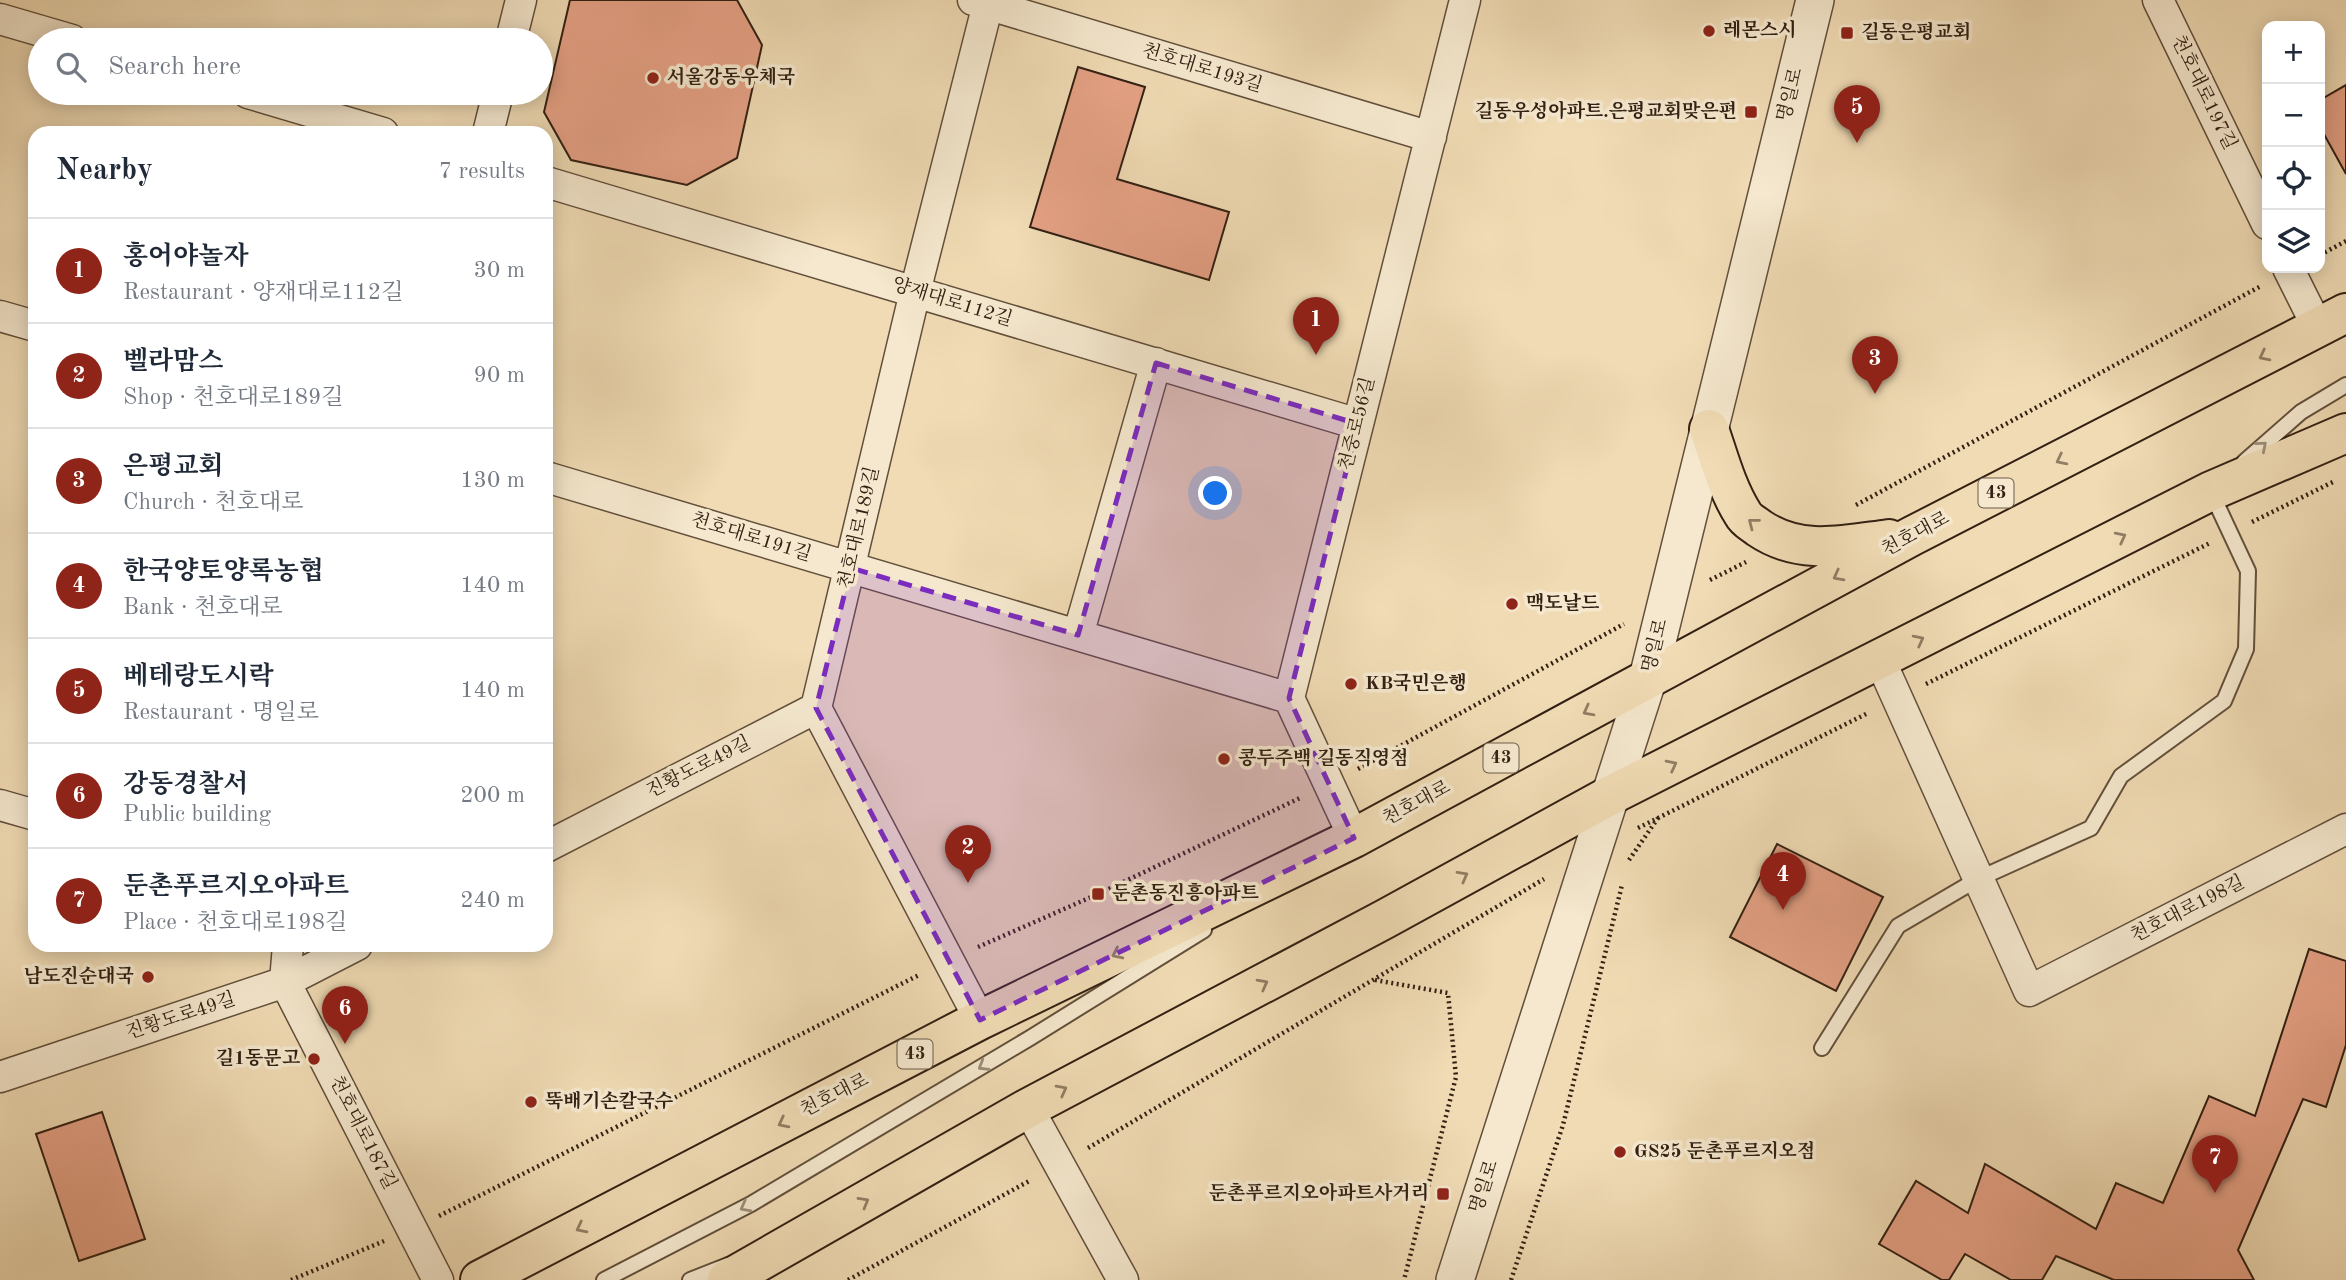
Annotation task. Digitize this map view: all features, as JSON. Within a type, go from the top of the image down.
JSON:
[{"type":"main road","name":"천호대로","points":[[480,1280],[980,1020],[1354,838],[1912,536],[2332,321]]},
{"type":"main road","points":[[1709,429],[1730,490],[1744,517],[1765,532],[1786,542],[1821,548],[1912,536]]},
{"type":"main road","points":[[727,1280],[1028,1108],[1385,919],[1611,795],[2211,491],[2346,433]]},
{"type":"street","points":[[514,28],[521,0]]},
{"type":"street","name":"천중로56길","points":[[1289,698],[1465,0]]},
{"type":"street","name":"명일로","points":[[1455,1280],[1648,678],[1815,0]]},
{"type":"street","name":"천호대로197길","points":[[2158,0],[2262,215]]},
{"type":"street","name":"천호대로193길","points":[[980,2],[1431,137]]},
{"type":"street","name":"천호대로189길","points":[[816,708],[851,568],[980,2]]},
{"type":"street","points":[[0,19],[31,28]]},
{"type":"street","points":[[288,105],[359,126]]},
{"type":"street","points":[[490,126],[495,105]]},
{"type":"street","name":"양재대로112길","points":[[553,184],[1358,424]]},
{"type":"street","points":[[2292,273],[2332,321]]},
{"type":"street","points":[[0,316],[28,324]]},
{"type":"street","points":[[1078,635],[1156,363]]},
{"type":"street","name":"천호대로191길","points":[[553,479],[1289,698]]},
{"type":"street","points":[[1880,660],[1979,879]]},
{"type":"street","points":[[1289,698],[1354,838]]},
{"type":"street","points":[[816,708],[980,1020]]},
{"type":"street","name":"진황도로49길","points":[[553,843],[816,708]]},
{"type":"street","points":[[0,805],[28,807]]},
{"type":"street","name":"천호대로198길","points":[[1979,879],[2029,990],[2346,829]]},
{"type":"street","points":[[285,982],[287,952]]},
{"type":"street","name":"진황도로49길","points":[[0,1077],[285,982],[343,952]]},
{"type":"street","name":"천호대로187길","points":[[285,982],[438,1280]]},
{"type":"street","points":[[1028,1108],[1123,1280]]},
{"type":"lane","points":[[1822,1048],[1898,926],[1979,879],[2091,828],[2121,776],[2224,701],[2246,649],[2248,571],[2211,491],[2301,412],[2346,385]]},
{"type":"lane","points":[[604,1280],[751,1204],[1018,1045],[1354,838]]},
{"type":"lane","points":[[690,1280],[805,1236]]},
{"type":"path","points":[[2325,252],[2346,241]]},
{"type":"path","points":[[1628,861],[1659,818]]},
{"type":"path","points":[[1511,1280],[1563,1125],[1625,874]]},
{"type":"path","points":[[1374,980],[1448,993],[1456,1077],[1404,1280]]},
{"type":"highlighted area","points":[[1156,363],[1358,424],[1289,698],[1354,838],[980,1020],[816,708],[851,568],[1078,635]]},
{"type":"building","name":"서울강동우체국","points":[[570,0],[737,0],[762,45],[737,158],[687,185],[571,160],[544,112],[546,105],[553,105],[553,73]]},
{"type":"building","points":[[1078,67],[1145,87],[1117,179],[1229,212],[1209,280],[1030,227]]},
{"type":"building","points":[[2346,85],[2346,174],[2325,136],[2325,97]]},
{"type":"building","points":[[1777,844],[1883,897],[1836,991],[1730,937]]},
{"type":"building","points":[[2309,949],[2346,961],[2346,1045],[2326,1107],[2303,1099],[2238,1250],[2254,1280],[2114,1280],[2056,1256],[2042,1280],[2011,1280],[1965,1254],[1949,1280],[1942,1280],[1879,1244],[1916,1181],[1968,1213],[1985,1164],[2096,1229],[2116,1183],[2163,1203],[2209,1096],[2255,1116]]},
{"type":"building","points":[[102,1112],[145,1239],[79,1261],[36,1134]]},
{"type":"place","name":"레몬스시","points":[[1709,31]]},
{"type":"place","name":"길동은평교회","points":[[1847,33]]},
{"type":"place","name":"서울강동우체국","points":[[653,78]]},
{"type":"place","name":"길동우성아파트.은평교회맞은편","points":[[1751,112]]},
{"type":"place","name":"베테랑도시락","points":[[1857,143]]},
{"type":"place","name":"홍어야놀자","points":[[1316,355]]},
{"type":"place","name":"은평교회","points":[[1875,394]]},
{"type":"place","name":"맥도날드","points":[[1512,604]]},
{"type":"place","name":"KB국민은행","points":[[1351,684]]},
{"type":"place","name":"콩두주백 길동직영점","points":[[1224,759]]},
{"type":"place","name":"벨라맘스","points":[[968,883]]},
{"type":"place","name":"둔촌동진흥아파트","points":[[1098,894]]},
{"type":"place","name":"한국양토양록농협","points":[[1783,910]]},
{"type":"place","name":"남도진순대국","points":[[148,977]]},
{"type":"place","name":"강동경찰서","points":[[345,1044]]},
{"type":"place","name":"길1동문고","points":[[314,1059]]},
{"type":"place","name":"뚝배기손칼국수","points":[[531,1102]]},
{"type":"place","name":"GS25 둔촌푸르지오점","points":[[1620,1152]]},
{"type":"place","name":"둔촌푸르지오아파트","points":[[2215,1193]]},
{"type":"place","name":"둔촌푸르지오아파트사거리","points":[[1443,1194]]}]
